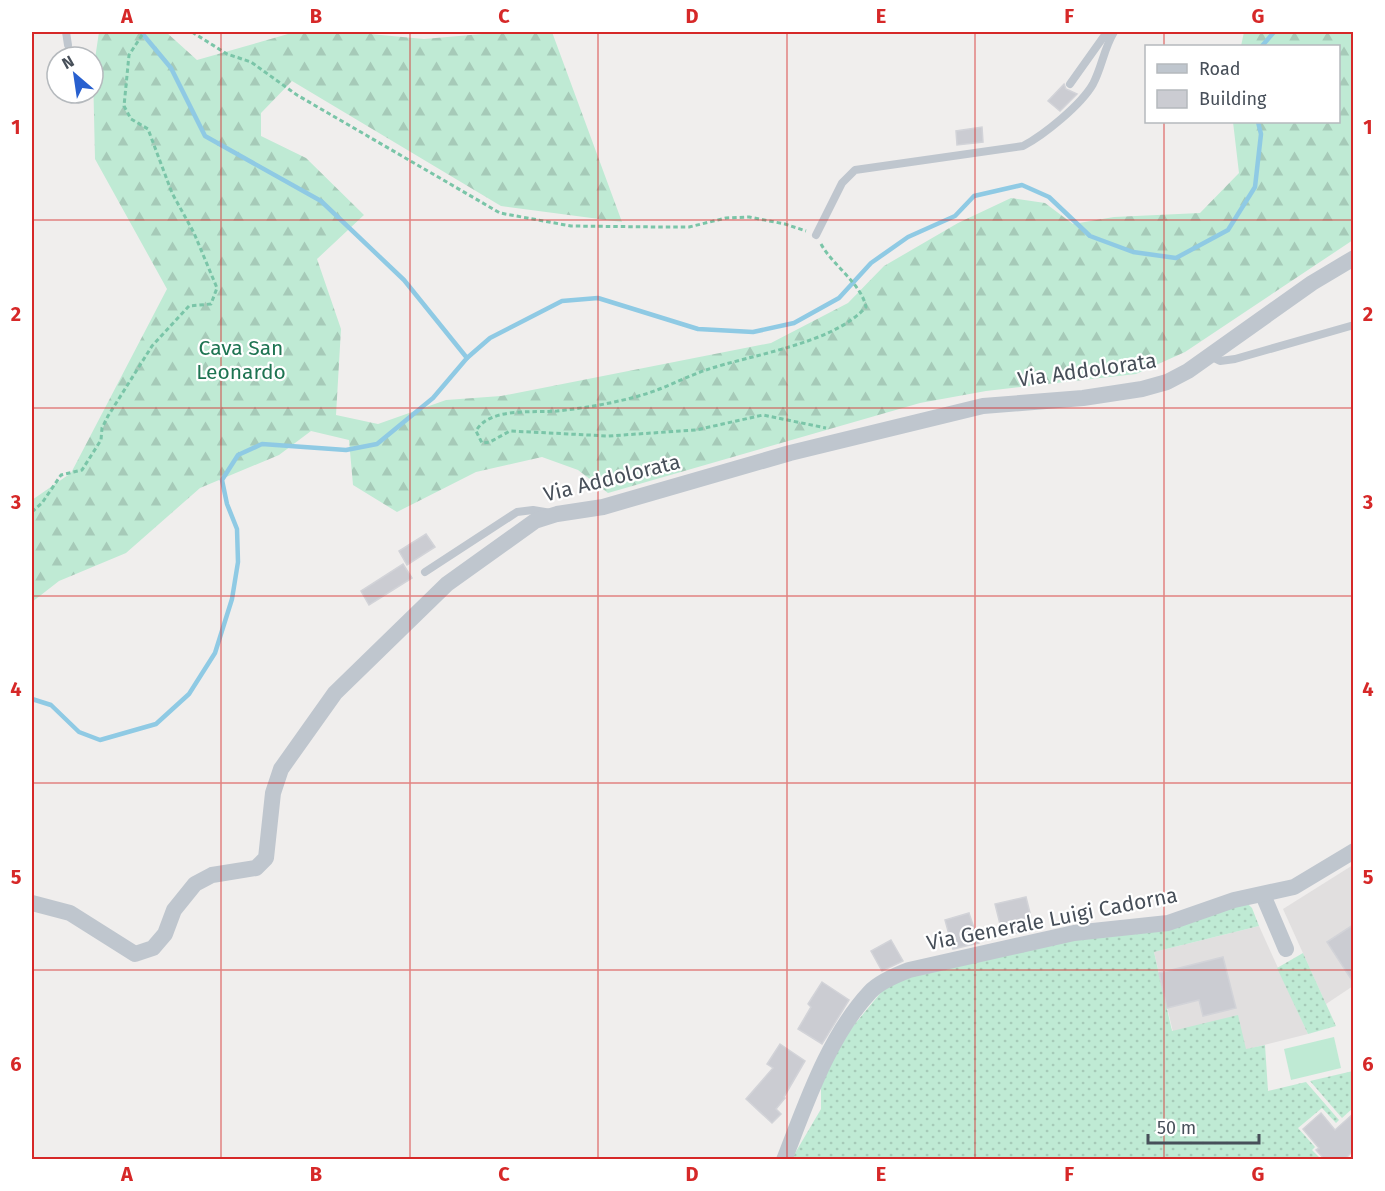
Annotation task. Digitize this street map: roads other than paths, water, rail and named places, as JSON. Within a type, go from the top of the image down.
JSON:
[{"type":"street","name":"Via Addolorata","points":[[32,903],[70,913],[135,954],[153,948],[165,934],[174,910],[195,884],[212,875],[256,868],[266,858],[273,793],[281,769],[335,693],[447,585],[514,534],[536,521],[557,514],[603,507],[790,453],[982,406],[1083,398],[1142,389],[1167,382],[1210,355],[1312,282],[1353,258]]},
{"type":"street","name":"Via Generale Luigi Cadorna","points":[[784,1160],[826,1055],[870,991],[894,976],[909,970],[1074,933],[1168,923],[1234,900],[1294,887],[1353,851]]},
{"type":"street","points":[[1263,895],[1286,949]]},
{"type":"lane","points":[[66,32],[68,45]]},
{"type":"lane","points":[[1070,84],[1107,32]]},
{"type":"lane","points":[[816,235],[842,183],[855,170],[1023,146],[1038,139],[1057,123],[1092,85],[1105,46],[1114,32]]},
{"type":"lane","points":[[1210,355],[1220,361],[1235,359],[1353,325]]},
{"type":"lane","points":[[424,572],[517,512],[533,510],[557,514]]},
{"type":"waterway","points":[[141,32],[171,68],[205,136],[321,201],[404,280],[467,358]]},
{"type":"waterway","name":"Cava San Leonardo","points":[[1263,45],[1274,32]]},
{"type":"waterway","name":"Cava San Leonardo","points":[[32,699],[51,705],[79,732],[100,740],[156,724],[189,694],[215,653],[232,599],[238,562],[237,529],[227,504],[222,480],[238,455],[262,444],[346,450],[377,444],[433,398],[467,358],[490,338],[562,301],[598,298],[698,329],[753,332],[794,323],[839,298],[871,263],[908,237],[955,216],[974,196],[1022,185],[1049,197],[1090,236],[1133,252],[1176,258],[1228,230],[1255,187],[1261,134],[1258,123]]}]
